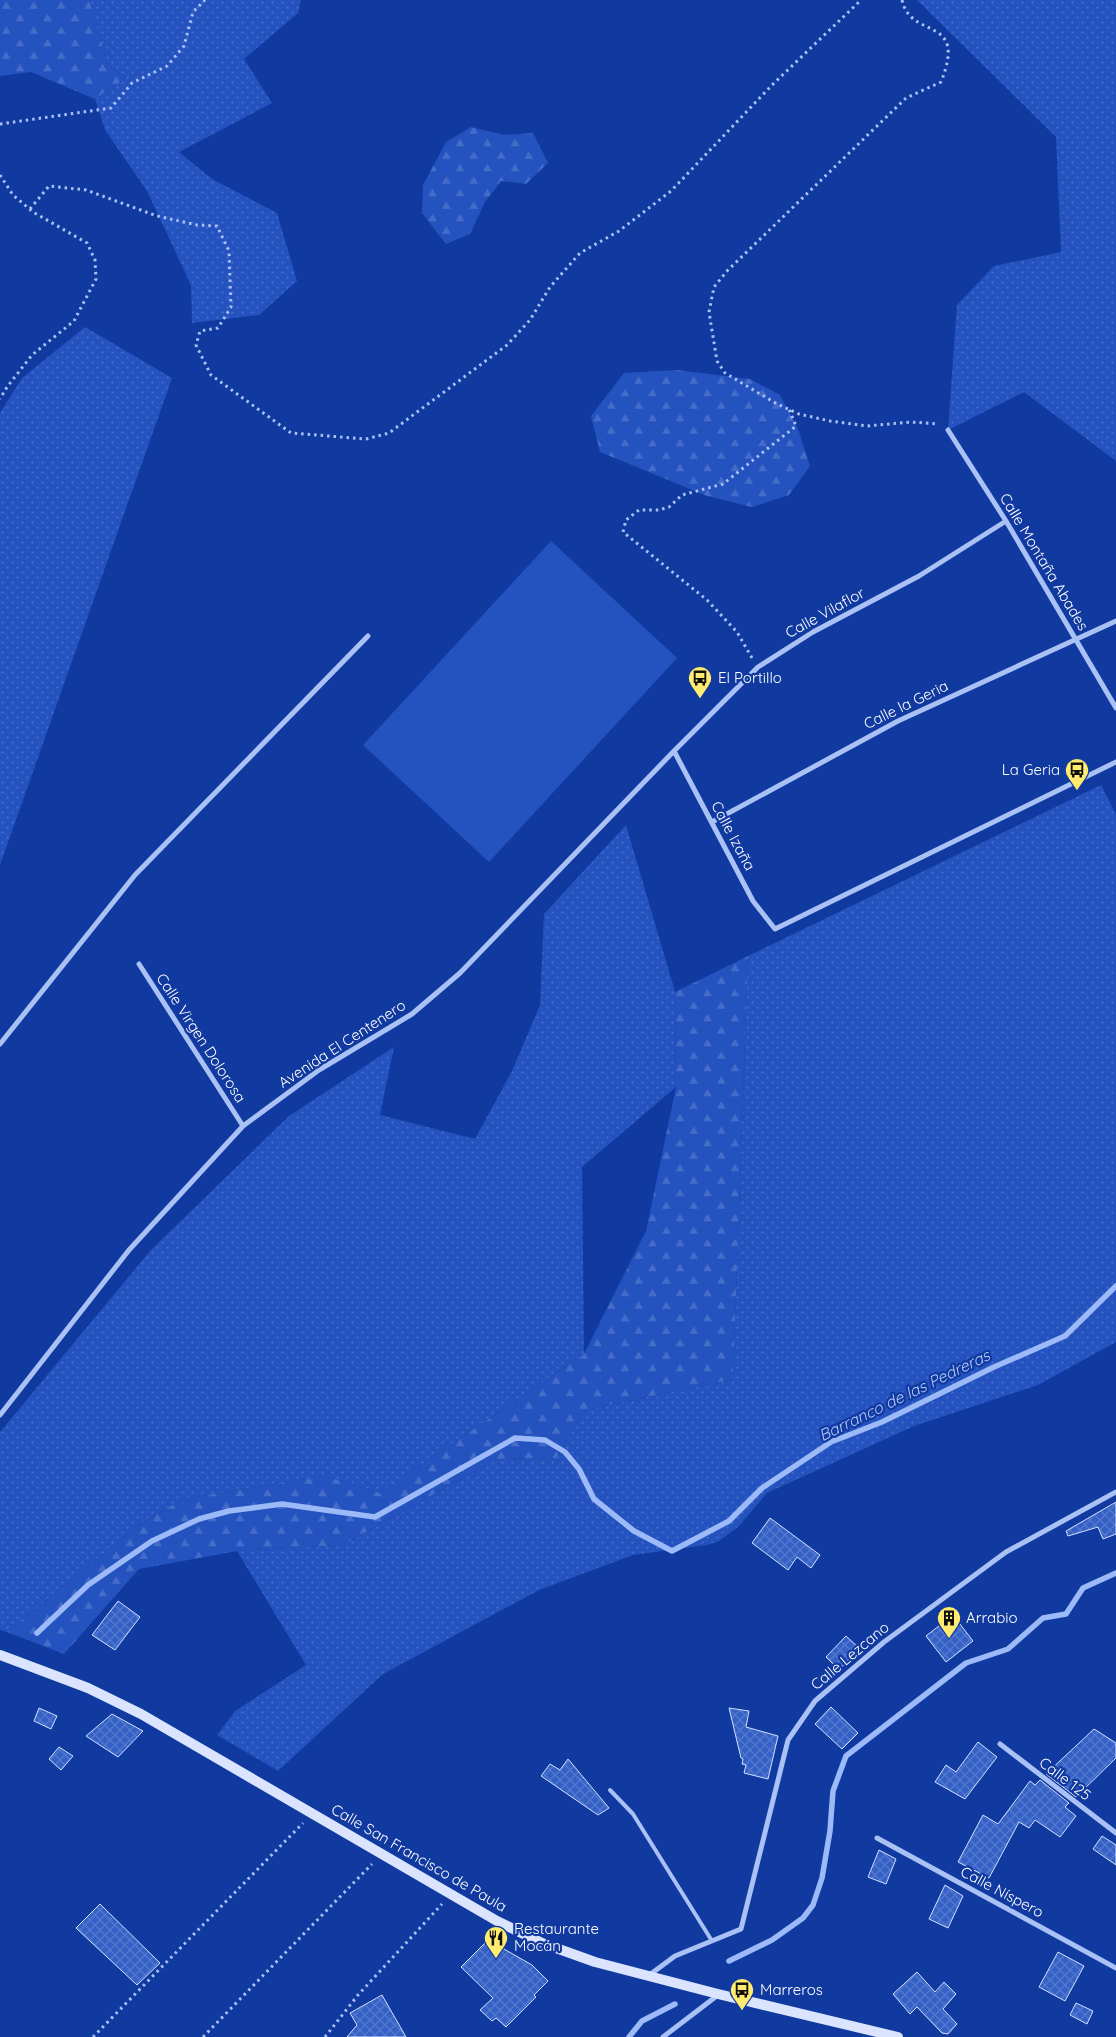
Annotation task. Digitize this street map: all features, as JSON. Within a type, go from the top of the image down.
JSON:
[{"type":"main road","name":"Calle San Francisco de Paula","points":[[4,1656],[88,1688],[141,1714],[497,1921],[542,1943],[594,1962],[898,2037]]},
{"type":"street","name":"Calle Montaña Abades","points":[[948,430],[1006,521],[1116,708]]},
{"type":"street","name":"Calle Vilaflor","points":[[674,751],[758,667],[813,632],[919,576],[1006,521]]},
{"type":"street","name":"Calle la Geria","points":[[712,822],[898,721],[1116,621]]},
{"type":"street","points":[[0,1044],[135,875],[368,636]]},
{"type":"street","name":"Calle Izaña","points":[[674,751],[753,901],[775,929],[1116,762]]},
{"type":"street","name":"Avenida El Centenero","points":[[0,1414],[129,1250],[243,1126],[319,1070],[412,1014],[460,973],[674,751]]},
{"type":"street","name":"Calle Virgen Dolorosa","points":[[139,964],[243,1126]]},
{"type":"street","name":"Calle Lezcano","points":[[648,1976],[675,1956],[742,1929],[788,1740],[815,1701],[884,1642],[1006,1552],[1116,1492]]},
{"type":"street","name":"Calle 125","points":[[1000,1744],[1116,1833]]},
{"type":"street","name":"Calle Níspero","points":[[877,1838],[1116,1968]]},
{"type":"street","points":[[663,2037],[718,1994]]},
{"type":"lane","points":[[610,1790],[633,1814],[712,1941]]},
{"type":"path","points":[[0,124],[111,108],[132,83],[167,66],[184,46],[193,12],[205,0]]},
{"type":"path","points":[[30,209],[49,186],[86,190],[157,216],[197,225],[217,226],[229,251],[230,307],[218,328],[200,331],[196,345],[211,375],[291,433],[366,439],[389,433],[507,345],[530,320],[550,287],[580,253],[619,231],[671,192],[772,85],[861,0]]},
{"type":"path","points":[[902,0],[915,21],[938,32],[948,45],[949,63],[941,82],[906,98],[727,271],[714,287],[710,312],[717,361],[725,374],[788,410],[830,421],[868,426],[911,422],[939,423],[948,430]]},
{"type":"path","points":[[0,175],[13,195],[30,209],[87,243],[95,260],[96,279],[74,321],[32,355],[0,399]]},
{"type":"path","points":[[758,667],[737,632],[707,600],[623,532],[626,520],[639,510],[659,510],[669,507],[682,496],[723,484],[796,426],[788,410]]},
{"type":"path","points":[[93,2037],[312,1814]]},
{"type":"path","points":[[203,2037],[382,1854]]},
{"type":"path","points":[[325,2037],[358,1995],[451,1894]]},
{"type":"green space","points":[[0,0],[91,0],[107,63],[126,78],[95,99],[31,72],[0,76]]},
{"type":"green space","points":[[91,0],[301,0],[298,13],[244,59],[272,103],[179,152],[212,179],[277,213],[297,281],[259,315],[192,323],[191,285],[147,191],[105,130],[95,99],[126,78],[107,63]]},
{"type":"green space","points":[[917,0],[1116,0],[1116,461],[1024,392],[948,430],[957,305],[994,266],[1061,252],[1056,137]]},
{"type":"green space","points":[[471,127],[504,135],[533,133],[548,163],[526,184],[501,181],[485,202],[470,234],[446,244],[422,213],[423,185],[446,142]]},
{"type":"green space","points":[[85,327],[172,378],[0,865],[0,413],[22,378]]},
{"type":"green space","points":[[677,370],[750,379],[780,395],[798,429],[810,466],[789,495],[752,507],[707,496],[600,452],[591,416],[624,373]]},
{"type":"green space","points":[[551,541],[677,658],[489,862],[363,745]]},
{"type":"green space","points":[[1101,785],[1116,814],[1116,1342],[1038,1385],[914,1426],[767,1493],[738,1527],[719,1541],[707,1545],[633,1555],[539,1590],[383,1674],[278,1771],[217,1735],[235,1711],[306,1665],[237,1551],[343,1545],[497,1459],[556,1458],[585,1410],[733,1379],[748,956]]},
{"type":"green space","points":[[626,825],[675,992],[676,1087],[582,1167],[584,1354],[380,1493],[325,1476],[183,1499],[140,1524],[7,1632],[0,1630],[0,1432],[151,1250],[289,1116],[394,1047],[380,1115],[475,1139],[512,1071],[540,1005],[544,914]]},
{"type":"green space","points":[[748,956],[733,1379],[585,1410],[556,1458],[497,1459],[343,1545],[237,1551],[139,1569],[64,1654],[7,1632],[140,1524],[183,1499],[325,1476],[380,1493],[584,1354],[646,1231],[676,1087],[675,992]]},
{"type":"building","points":[[1116,1502],[1116,1534],[1103,1539],[1098,1527],[1068,1536],[1066,1531]]},
{"type":"building","points":[[770,1518],[820,1555],[811,1568],[797,1557],[788,1570],[752,1543]]},
{"type":"building","points":[[118,1601],[140,1617],[115,1650],[92,1635]]},
{"type":"building","name":"Arrabio","points":[[953,1615],[973,1641],[946,1662],[926,1636]]},
{"type":"building","points":[[846,1636],[859,1648],[839,1670],[826,1657]]},
{"type":"building","points":[[831,1707],[858,1733],[842,1749],[815,1724]]},
{"type":"building","points":[[39,1708],[57,1716],[51,1729],[34,1721]]},
{"type":"building","points":[[729,1708],[749,1711],[746,1727],[778,1736],[768,1779],[744,1773],[746,1765],[742,1764],[743,1759],[741,1758]]},
{"type":"building","points":[[112,1714],[143,1731],[118,1757],[86,1736]]},
{"type":"building","points":[[1094,1729],[1116,1743],[1116,1758],[1076,1797],[1046,1774]]},
{"type":"building","points":[[978,1742],[997,1757],[965,1799],[935,1782],[946,1765],[956,1772]]},
{"type":"building","points":[[59,1747],[73,1756],[61,1770],[49,1759]]},
{"type":"building","points":[[568,1759],[609,1808],[598,1815],[541,1776],[550,1764],[560,1770]]},
{"type":"building","points":[[1040,1780],[1069,1803],[1065,1807],[1076,1816],[1060,1837],[1035,1820],[1029,1828],[1019,1822],[989,1878],[958,1862],[983,1815],[998,1824],[1030,1781],[1035,1785]]},
{"type":"building","points":[[1102,1836],[1116,1845],[1116,1865],[1093,1849]]},
{"type":"building","points":[[879,1850],[896,1859],[886,1884],[868,1877]]},
{"type":"building","points":[[945,1885],[963,1896],[948,1928],[929,1919]]},
{"type":"building","points":[[100,1904],[160,1963],[137,1985],[76,1928]]},
{"type":"building","points":[[488,1940],[532,1965],[548,1981],[534,1995],[536,1997],[506,2027],[496,2018],[492,2021],[480,2010],[493,1998],[461,1967]]},
{"type":"building","points":[[1058,1952],[1084,1966],[1065,2001],[1039,1987]]},
{"type":"building","points":[[917,1972],[935,1992],[944,1982],[956,1994],[943,2009],[957,2024],[948,2034],[942,2033],[917,2007],[910,2014],[893,1994]]},
{"type":"building","points":[[382,1995],[406,2037],[347,2037],[357,2025],[350,2013]]},
{"type":"building","points":[[1076,2003],[1093,2011],[1087,2024],[1070,2015]]},
{"type":"waterway","name":"Barranco de las Pedreras","points":[[37,1633],[88,1585],[152,1541],[199,1519],[229,1511],[282,1504],[375,1517],[515,1438],[545,1440],[565,1452],[579,1469],[594,1499],[634,1531],[672,1551],[729,1521],[762,1488],[831,1442],[882,1422],[994,1367],[1065,1336],[1116,1286]]},
{"type":"waterway","points":[[729,1961],[772,1940],[803,1918],[813,1905],[822,1878],[830,1831],[833,1791],[846,1756],[966,1663],[1008,1649],[1043,1618],[1066,1614],[1083,1588],[1116,1573]]},
{"type":"waterway","points":[[629,2037],[642,2021],[675,2004]]},
{"type":"place","name":"El Portillo","points":[[700,699]]},
{"type":"place","name":"La Geria","points":[[1077,791]]},
{"type":"place","name":"Arrabio","points":[[949,1639]]},
{"type":"place","name":"Restaurante Mocán","points":[[496,1959]]},
{"type":"place","name":"Marreros","points":[[742,2011]]}]
